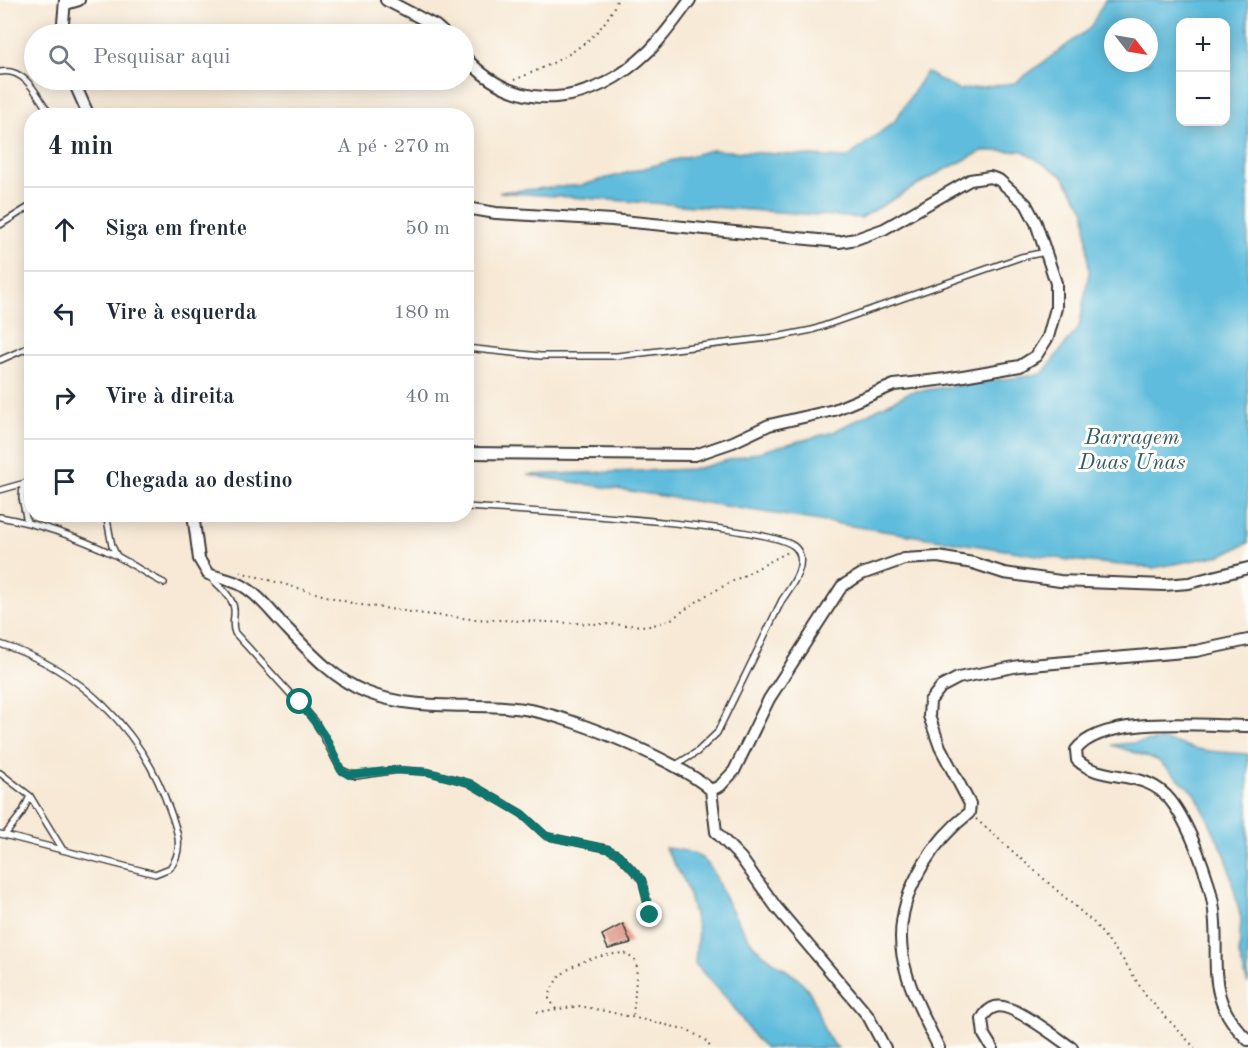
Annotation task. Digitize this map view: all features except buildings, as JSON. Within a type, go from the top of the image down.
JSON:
[{"type":"street","points":[[63,24],[65,2],[79,0]]},
{"type":"street","points":[[386,0],[430,24]]},
{"type":"street","points":[[474,66],[485,77],[521,93],[569,98],[589,91],[612,78],[649,51],[690,0]]},
{"type":"street","points":[[77,90],[85,108]]},
{"type":"street","points":[[474,209],[839,242],[856,239],[884,229],[970,180],[990,177],[1014,190],[1026,204],[1036,223],[1056,283],[1053,322],[1041,350],[1028,363],[1020,366],[946,380],[894,385],[834,410],[770,425],[734,442],[695,455],[474,453]]},
{"type":"street","points":[[195,522],[199,559],[208,574],[242,585],[254,594],[311,654],[364,692],[419,704],[514,707],[549,713],[698,778],[711,790],[711,813],[716,832],[741,858],[776,907],[868,1016],[885,1048]]},
{"type":"street","points":[[711,790],[720,786],[734,771],[769,699],[842,586],[862,574],[904,559],[938,557],[973,563],[1004,573],[1060,581],[1164,585],[1189,583],[1248,568]]},
{"type":"street","points":[[939,1048],[919,1008],[904,965],[899,930],[902,909],[918,873],[944,837],[969,813],[970,804],[940,747],[929,716],[930,701],[941,687],[958,678],[1019,666],[1196,651],[1248,640]]},
{"type":"street","points":[[1248,726],[1143,726],[1104,732],[1083,741],[1076,750],[1077,760],[1082,765],[1096,771],[1149,783],[1172,802],[1187,830],[1212,902],[1218,996],[1248,1040]]},
{"type":"street","points":[[992,1048],[984,1035],[982,1019],[987,1010],[997,1005],[1010,1008],[1072,1048]]},
{"type":"lane","points":[[0,72],[14,71],[24,78]]},
{"type":"lane","points":[[33,90],[45,108]]},
{"type":"lane","points":[[0,225],[24,210]]},
{"type":"lane","points":[[474,349],[540,356],[618,356],[776,337],[812,330],[1021,257],[1046,252]]},
{"type":"lane","points":[[0,360],[24,350]]},
{"type":"lane","points":[[0,490],[23,484],[24,508]]},
{"type":"lane","points":[[474,507],[559,512],[750,532],[784,540],[796,548],[801,560],[795,580],[782,600],[717,733],[697,752],[674,766]]},
{"type":"lane","points":[[0,517],[24,521]]},
{"type":"lane","points":[[27,522],[117,556],[146,575],[164,583]]},
{"type":"lane","points":[[108,522],[112,546],[117,556]]},
{"type":"lane","points":[[208,574],[230,598],[234,607],[232,626],[235,633],[315,722],[341,770],[356,776],[397,770],[428,772],[453,777],[481,788],[522,814],[546,836],[608,849],[618,854],[642,880],[650,915]]},
{"type":"lane","points":[[0,644],[31,654],[60,670],[113,713],[132,736],[157,777],[176,827],[180,852],[170,868],[155,873],[2,834],[22,813],[30,796]]},
{"type":"lane","points":[[0,773],[30,796],[63,850]]},
{"type":"path","points":[[496,83],[536,72],[574,50],[604,27],[617,0]]},
{"type":"path","points":[[232,571],[355,604],[425,614],[472,619],[639,626],[670,620],[748,572],[796,548]]},
{"type":"path","points":[[969,813],[1094,922],[1124,961],[1146,996],[1195,1048]]},
{"type":"path","points":[[556,1009],[549,999],[550,990],[571,966],[624,953],[635,960],[637,967],[633,1017]]},
{"type":"path","points":[[537,1012],[580,1006],[688,1030],[705,1040],[711,1048]]},
{"type":"water","name":"Barragem Duas Unas","points":[[1105,0],[1248,0],[1248,543],[1222,555],[1153,568],[1069,560],[527,475],[695,469],[833,432],[910,392],[1042,374],[1079,327],[1089,273],[1085,210],[1063,176],[1023,151],[983,151],[940,172],[861,218],[499,192],[582,185],[711,150],[847,158],[895,121],[926,72],[958,90],[1015,83],[1090,28]]},
{"type":"water","points":[[1161,740],[1204,750],[1248,754],[1248,984],[1239,955],[1241,919],[1226,857],[1195,793],[1157,760],[1112,745]]},
{"type":"water","points":[[665,848],[691,853],[700,857],[707,864],[753,944],[765,956],[797,978],[809,991],[827,1036],[838,1048],[766,1048],[754,1037],[730,1002],[695,964],[698,930],[686,884]]},
{"type":"route","points":[[300,702],[326,738],[341,770],[349,775],[397,770],[428,772],[453,777],[481,788],[522,814],[546,836],[608,849],[626,860],[642,880],[650,915]]}]
